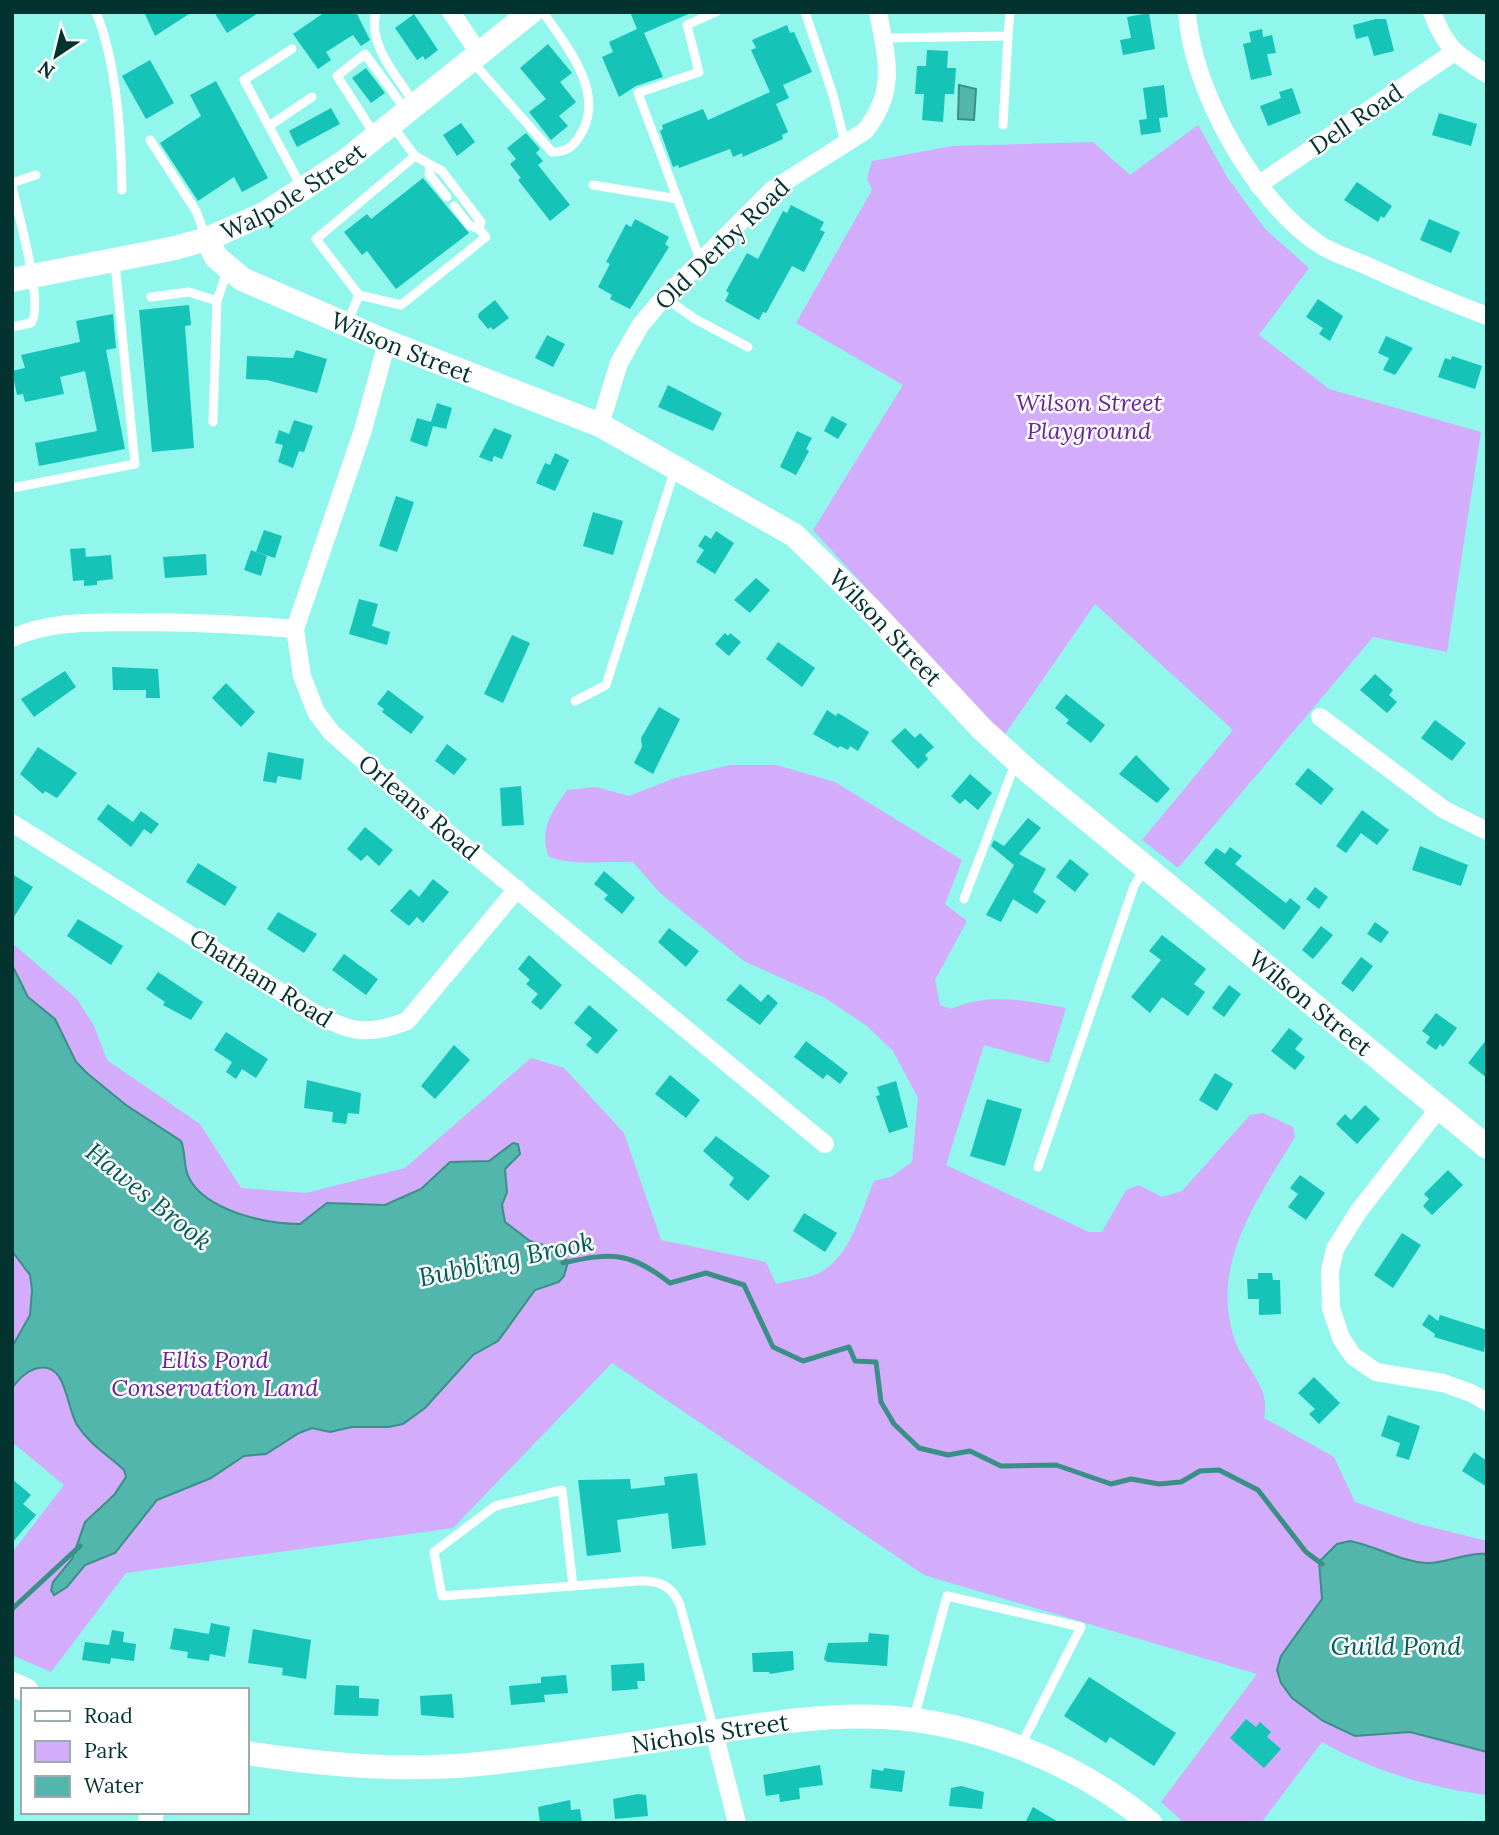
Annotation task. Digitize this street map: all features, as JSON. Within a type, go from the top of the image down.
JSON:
[{"type":"street","name":"Walpole Street","points":[[22,278],[207,239],[264,214],[304,191],[531,12]]},
{"type":"street","name":"Old Derby Road","points":[[600,425],[619,363],[640,326],[664,297],[772,190],[865,131],[885,98],[888,75],[878,12]]},
{"type":"street","points":[[1187,12],[1199,68],[1220,118],[1258,185],[1320,244],[1417,289],[1487,316]]},
{"type":"street","points":[[1432,12],[1440,33],[1453,53],[1487,74]]},
{"type":"street","points":[[457,15],[475,57]]},
{"type":"street","name":"Dell Road","points":[[1258,185],[1453,53]]},
{"type":"street","name":"Wilson Street","points":[[207,239],[216,257],[227,270],[259,288],[346,326],[600,425],[794,535],[868,607],[929,676],[1017,761],[1487,1147]]},
{"type":"street","name":"Orleans Road","points":[[387,342],[363,430],[295,629],[302,676],[316,712],[331,732],[825,1144]]},
{"type":"street","points":[[12,638],[30,630],[72,623],[207,621],[295,629]]},
{"type":"street","points":[[1320,717],[1443,809],[1487,831]]},
{"type":"street","name":"Chatham Road","points":[[12,823],[311,1011],[340,1027],[361,1032],[384,1030],[407,1021],[517,889]]},
{"type":"street","points":[[1439,1108],[1358,1212],[1335,1249],[1330,1271],[1331,1308],[1341,1338],[1353,1356],[1376,1372],[1443,1383],[1487,1402]]},
{"type":"street","name":"Nichols Street","points":[[248,1753],[358,1765],[477,1764],[828,1717],[913,1720],[969,1732],[1019,1749],[1086,1780],[1150,1823]]},
{"type":"street","points":[[714,1732],[737,1823]]},
{"type":"lane","points":[[96,12],[107,41],[121,153],[122,190]]},
{"type":"lane","points":[[376,12],[374,27],[397,119]]},
{"type":"lane","points":[[475,57],[538,138],[552,152],[563,152],[575,144],[583,132],[588,106],[579,64],[543,12]]},
{"type":"lane","points":[[701,262],[638,93],[699,72],[687,25],[716,12]]},
{"type":"lane","points":[[805,12],[833,95],[845,143]]},
{"type":"lane","points":[[1003,125],[1010,12]]},
{"type":"lane","points":[[883,38],[1008,36]]},
{"type":"lane","points":[[292,49],[244,80],[304,191]]},
{"type":"lane","points":[[397,119],[337,76],[365,54],[397,119],[415,156],[442,171],[481,222],[480,229]]},
{"type":"lane","points":[[269,126],[312,97]]},
{"type":"lane","points":[[150,140],[196,211],[207,239]]},
{"type":"lane","points":[[415,156],[316,239],[359,295],[401,305],[486,237],[480,229],[469,225],[454,206]]},
{"type":"lane","points":[[430,166],[429,174],[447,197]]},
{"type":"lane","points":[[12,327],[31,323],[35,318],[22,278],[12,185],[36,175]]},
{"type":"lane","points":[[593,185],[678,199]]},
{"type":"lane","points":[[12,488],[135,464],[115,260]]},
{"type":"lane","points":[[212,422],[217,301],[227,270]]},
{"type":"lane","points":[[151,297],[189,292],[217,301]]},
{"type":"lane","points":[[346,326],[359,295]]},
{"type":"lane","points":[[664,297],[695,319],[748,347]]},
{"type":"lane","points":[[575,701],[606,685],[676,467]]},
{"type":"lane","points":[[964,899],[1017,761]]},
{"type":"lane","points":[[1038,1167],[1134,886],[1146,866]]},
{"type":"lane","points":[[573,1586],[562,1490],[495,1506],[434,1552],[442,1596],[651,1581],[669,1587],[676,1593],[714,1732]]},
{"type":"lane","points":[[913,1720],[947,1596],[1081,1627],[1019,1749]]},
{"type":"green space","name":"Wilson Street Playground","points":[[1198,125],[1227,177],[1265,229],[1309,268],[1259,335],[1329,389],[1481,432],[1447,652],[1373,637],[1178,868],[1142,840],[1233,730],[1095,604],[1003,737],[813,530],[903,385],[796,323],[872,190],[867,178],[872,161],[952,146],[1093,142],[1130,175]]},
{"type":"green space","name":"Ellis Pond Conservation Land","points":[[730,765],[776,765],[835,782],[962,860],[945,904],[967,921],[935,980],[940,1005],[951,1009],[994,999],[1066,1008],[1049,1063],[984,1045],[946,1165],[1089,1232],[1102,1232],[1126,1190],[1139,1185],[1162,1197],[1182,1191],[1250,1115],[1263,1113],[1293,1127],[1295,1137],[1254,1207],[1233,1256],[1228,1281],[1228,1308],[1233,1335],[1264,1396],[1264,1418],[1334,1457],[1355,1502],[1415,1523],[1487,1541],[1487,1795],[1444,1788],[1401,1776],[1360,1761],[1322,1742],[1261,1823],[1184,1823],[1161,1802],[1257,1674],[924,1575],[612,1363],[453,1528],[126,1573],[51,1672],[12,1655],[12,1553],[64,1485],[12,1442],[12,943],[77,999],[94,1026],[107,1060],[200,1124],[241,1188],[306,1193],[405,1168],[531,1058],[564,1068],[624,1133],[661,1240],[766,1262],[776,1284],[804,1278],[830,1266],[847,1245],[874,1181],[891,1177],[912,1162],[918,1098],[893,1051],[867,1026],[825,998],[744,961],[660,893],[633,862],[559,860],[549,857],[546,847],[548,822],[567,790],[596,787],[629,796],[675,778]]},
{"type":"water","points":[[959,85],[976,89],[974,120],[958,119]]},
{"type":"water","name":"Hawes Brook","points":[[12,965],[28,997],[55,1019],[76,1062],[126,1105],[181,1141],[189,1178],[197,1189],[223,1207],[254,1218],[300,1224],[327,1203],[385,1205],[421,1189],[450,1162],[489,1161],[513,1143],[518,1144],[520,1154],[505,1169],[507,1192],[502,1205],[505,1222],[530,1241],[558,1249],[568,1262],[564,1276],[559,1282],[535,1290],[498,1341],[473,1355],[425,1408],[403,1424],[388,1427],[352,1427],[330,1432],[312,1428],[266,1454],[244,1456],[211,1478],[157,1500],[115,1553],[85,1565],[67,1587],[54,1595],[51,1590],[53,1582],[72,1559],[85,1522],[114,1495],[126,1477],[124,1470],[77,1425],[64,1387],[55,1372],[48,1368],[34,1369],[12,1388],[12,1347],[30,1315],[32,1290],[30,1275],[12,1251]]},
{"type":"water","name":"Guild Pond","points":[[1350,1541],[1426,1563],[1487,1554],[1487,1752],[1410,1732],[1355,1736],[1323,1721],[1292,1698],[1281,1683],[1277,1670],[1281,1656],[1322,1599],[1319,1562],[1337,1544]]},
{"type":"building","points":[[144,12],[192,12],[155,36]]},
{"type":"building","points":[[214,12],[260,12],[227,33]]},
{"type":"building","points":[[325,12],[356,12],[370,40],[361,46],[353,35],[326,52],[331,60],[318,69],[293,34]]},
{"type":"building","points":[[630,12],[693,12],[644,33],[663,77],[636,86],[619,97],[602,57],[613,52],[609,42],[637,29]]},
{"type":"building","points":[[1149,13],[1155,49],[1123,55],[1120,40],[1131,38],[1127,17]]},
{"type":"building","points":[[414,14],[438,50],[425,60],[423,56],[417,60],[395,28]]},
{"type":"building","points":[[1386,19],[1394,51],[1374,56],[1368,36],[1356,39],[1353,25]]},
{"type":"building","points":[[787,25],[790,33],[794,32],[812,72],[783,85],[789,98],[776,104],[788,132],[782,135],[783,139],[743,157],[742,153],[733,157],[730,149],[679,168],[678,165],[673,167],[660,131],[663,129],[662,125],[703,109],[708,120],[770,92],[751,50],[756,48],[752,40]]},
{"type":"building","points":[[1262,29],[1263,37],[1272,35],[1276,53],[1267,54],[1272,75],[1251,80],[1243,44],[1251,42],[1249,32]]},
{"type":"building","points":[[548,44],[572,73],[560,82],[576,102],[559,116],[568,126],[551,140],[529,112],[546,99],[520,68]]},
{"type":"building","points":[[927,50],[948,51],[947,68],[956,68],[954,94],[945,94],[943,122],[922,120],[924,94],[915,94],[917,66],[926,66]]},
{"type":"building","points":[[150,60],[174,103],[146,119],[122,76]]},
{"type":"building","points":[[366,68],[385,93],[371,103],[352,78]]},
{"type":"building","points":[[216,81],[268,178],[242,192],[234,177],[198,201],[160,143],[201,116],[190,95]]},
{"type":"building","points":[[1164,85],[1168,117],[1159,118],[1161,132],[1141,135],[1139,120],[1147,119],[1143,88]]},
{"type":"building","points":[[1292,88],[1301,113],[1268,126],[1260,106],[1281,98],[1279,92]]},
{"type":"building","points":[[331,108],[340,124],[297,147],[289,131]]},
{"type":"building","points":[[1439,113],[1477,124],[1471,146],[1432,135]]},
{"type":"building","points":[[461,123],[475,142],[457,156],[443,135]]},
{"type":"building","points":[[526,133],[540,149],[536,153],[543,161],[538,165],[570,205],[550,221],[518,180],[521,178],[510,164],[516,159],[507,148]]},
{"type":"building","points":[[423,178],[469,233],[396,289],[367,251],[362,255],[344,232],[367,214],[371,219]]},
{"type":"building","points":[[1357,182],[1392,206],[1378,222],[1344,200]]},
{"type":"building","points":[[791,205],[824,222],[820,230],[825,232],[804,272],[792,266],[766,313],[763,312],[759,320],[725,301],[729,293],[726,291],[747,253],[758,259],[783,211],[787,213]]},
{"type":"building","points":[[635,219],[669,237],[665,244],[669,247],[630,309],[610,299],[612,295],[598,287],[610,264],[606,262],[626,224],[631,227]]},
{"type":"building","points":[[1429,219],[1460,232],[1451,253],[1420,240]]},
{"type":"building","points":[[1318,299],[1343,316],[1330,341],[1319,334],[1323,328],[1306,317]]},
{"type":"building","points":[[495,300],[509,318],[493,330],[491,327],[488,329],[478,317],[479,313]]},
{"type":"building","points":[[189,305],[191,325],[185,326],[194,448],[152,452],[139,310]]},
{"type":"building","points":[[113,314],[116,348],[106,350],[125,449],[39,466],[35,443],[97,431],[85,371],[60,377],[64,394],[25,402],[23,394],[17,395],[12,371],[25,368],[21,355],[80,342],[76,321]]},
{"type":"building","points":[[547,335],[565,344],[553,367],[535,358]]},
{"type":"building","points":[[1386,336],[1413,348],[1395,375],[1383,370],[1389,358],[1378,353]]},
{"type":"building","points":[[296,350],[327,359],[317,393],[267,380],[246,379],[247,356],[293,358]]},
{"type":"building","points":[[1452,356],[1482,366],[1475,389],[1438,377],[1445,358],[1451,360]]},
{"type":"building","points":[[668,385],[722,413],[713,431],[658,407]]},
{"type":"building","points":[[437,403],[452,408],[446,429],[433,426],[427,447],[410,441],[417,418],[431,422]]},
{"type":"building","points":[[832,416],[847,424],[838,439],[824,431]]},
{"type":"building","points":[[294,420],[313,426],[304,452],[299,451],[293,468],[278,462],[283,445],[275,443],[279,430],[289,434]]},
{"type":"building","points":[[494,428],[512,435],[502,459],[494,456],[492,462],[479,457]]},
{"type":"building","points":[[797,431],[812,438],[806,449],[809,451],[796,475],[780,467]]},
{"type":"building","points":[[555,453],[569,460],[555,491],[536,483],[545,463],[550,465]]},
{"type":"building","points":[[396,496],[414,502],[397,552],[379,546]]},
{"type":"building","points":[[593,512],[623,521],[613,555],[583,546]]},
{"type":"building","points":[[264,530],[282,536],[275,558],[256,552]]},
{"type":"building","points":[[716,531],[734,543],[715,574],[696,562],[704,550],[698,546],[705,535],[711,539]]},
{"type":"building","points":[[85,548],[86,557],[111,555],[113,579],[84,586],[84,580],[73,581],[70,549]]},
{"type":"building","points":[[251,550],[267,556],[261,576],[244,570]]},
{"type":"building","points":[[206,554],[207,575],[165,578],[163,557]]},
{"type":"building","points":[[756,578],[770,590],[750,613],[734,600]]},
{"type":"building","points":[[359,599],[378,604],[372,626],[390,632],[387,645],[349,634]]},
{"type":"building","points":[[725,633],[728,636],[730,633],[741,642],[729,656],[715,644]]},
{"type":"building","points":[[512,635],[530,643],[503,703],[484,694]]},
{"type":"building","points":[[778,642],[815,668],[802,687],[766,659]]},
{"type":"building","points":[[112,667],[158,669],[160,698],[146,698],[146,690],[113,690]]},
{"type":"building","points":[[65,671],[76,687],[34,717],[21,699]]},
{"type":"building","points":[[1375,674],[1393,690],[1389,695],[1397,702],[1387,713],[1360,690]]},
{"type":"building","points":[[226,683],[255,712],[241,727],[212,698]]},
{"type":"building","points":[[388,690],[424,717],[411,734],[382,712],[384,709],[377,704]]},
{"type":"building","points":[[1066,694],[1105,725],[1091,743],[1066,723],[1069,720],[1055,708]]},
{"type":"building","points":[[659,707],[680,719],[653,774],[634,763],[642,747],[641,738]]},
{"type":"building","points":[[827,710],[836,716],[838,713],[869,732],[858,751],[850,746],[848,750],[840,746],[838,748],[813,734]]},
{"type":"building","points":[[1435,720],[1466,743],[1452,761],[1421,738]]},
{"type":"building","points":[[905,728],[915,738],[920,733],[934,747],[925,755],[928,759],[918,769],[891,741]]},
{"type":"building","points":[[447,744],[467,759],[454,775],[435,761]]},
{"type":"building","points":[[38,747],[77,773],[57,798],[45,791],[43,794],[20,774]]},
{"type":"building","points":[[268,752],[304,759],[301,780],[278,776],[276,783],[263,781]]},
{"type":"building","points":[[1136,755],[1170,789],[1157,803],[1119,774]]},
{"type":"building","points":[[1308,768],[1334,789],[1321,805],[1295,784]]},
{"type":"building","points":[[970,774],[992,793],[978,810],[965,799],[960,804],[951,796]]},
{"type":"building","points":[[521,786],[524,825],[502,826],[500,788]]},
{"type":"building","points":[[108,804],[133,822],[141,811],[159,824],[151,834],[144,829],[131,847],[97,819]]},
{"type":"building","points":[[1362,810],[1389,830],[1377,845],[1361,833],[1346,853],[1336,846]]},
{"type":"building","points":[[1028,818],[1041,828],[1019,854],[1046,869],[1033,892],[1046,901],[1037,914],[1013,899],[1001,922],[986,915],[1014,865],[991,846],[994,840],[1004,846]]},
{"type":"building","points":[[365,827],[393,850],[379,866],[367,855],[361,861],[347,849]]},
{"type":"building","points":[[1420,846],[1468,865],[1461,886],[1412,870]]},
{"type":"building","points":[[1230,847],[1242,856],[1235,864],[1286,903],[1290,898],[1301,907],[1284,930],[1204,863],[1216,848],[1225,854]]},
{"type":"building","points":[[1070,859],[1089,874],[1075,892],[1056,877]]},
{"type":"building","points":[[198,863],[237,887],[225,906],[186,882]]},
{"type":"building","points":[[604,871],[635,898],[622,914],[604,899],[608,895],[594,884]]},
{"type":"building","points":[[12,874],[33,887],[12,920]]},
{"type":"building","points":[[433,879],[449,892],[423,923],[417,917],[409,926],[390,911],[410,889],[419,897]]},
{"type":"building","points":[[1315,887],[1328,897],[1319,909],[1306,899]]},
{"type":"building","points":[[278,912],[317,934],[304,953],[267,929]]},
{"type":"building","points":[[78,919],[123,946],[111,965],[67,936]]},
{"type":"building","points":[[1375,922],[1389,932],[1381,943],[1367,934]]},
{"type":"building","points":[[1321,926],[1333,935],[1313,959],[1302,950]]},
{"type":"building","points":[[669,928],[699,951],[686,967],[658,942]]},
{"type":"building","points":[[1162,935],[1206,969],[1194,984],[1205,992],[1188,1016],[1162,997],[1150,1013],[1131,997],[1161,960],[1149,951]]},
{"type":"building","points":[[344,954],[378,979],[366,995],[332,970]]},
{"type":"building","points":[[529,955],[562,985],[541,1010],[531,1002],[538,994],[526,984],[530,980],[518,969]]},
{"type":"building","points":[[1361,957],[1373,966],[1353,992],[1341,983]]},
{"type":"building","points":[[158,972],[203,1002],[191,1020],[163,1005],[165,1002],[146,989]]},
{"type":"building","points":[[740,984],[761,1002],[768,994],[778,1003],[760,1025],[726,1000]]},
{"type":"building","points":[[1229,985],[1241,994],[1224,1017],[1212,1008]]},
{"type":"building","points":[[589,1005],[618,1030],[597,1054],[586,1045],[592,1038],[574,1023]]},
{"type":"building","points":[[1436,1013],[1457,1028],[1443,1047],[1440,1044],[1436,1050],[1426,1043],[1430,1037],[1422,1031]]},
{"type":"building","points":[[1289,1028],[1303,1039],[1295,1049],[1305,1057],[1295,1070],[1271,1051]]},
{"type":"building","points":[[226,1032],[268,1059],[256,1078],[242,1069],[236,1079],[226,1072],[232,1062],[214,1050]]},
{"type":"building","points":[[1487,1039],[1487,1078],[1468,1063]]},
{"type":"building","points":[[806,1041],[848,1073],[840,1084],[827,1074],[823,1079],[794,1057]]},
{"type":"building","points":[[454,1045],[470,1060],[435,1099],[421,1086]]},
{"type":"building","points":[[1215,1073],[1233,1084],[1217,1111],[1199,1100]]},
{"type":"building","points":[[670,1075],[700,1100],[686,1118],[655,1094]]},
{"type":"building","points":[[307,1080],[361,1093],[359,1114],[348,1113],[346,1124],[332,1122],[333,1112],[304,1108]]},
{"type":"building","points":[[896,1081],[908,1127],[889,1133],[876,1096],[880,1095],[877,1087]]},
{"type":"building","points":[[987,1099],[1022,1109],[1005,1166],[970,1156]]},
{"type":"building","points":[[1365,1105],[1380,1119],[1357,1144],[1336,1124],[1345,1114],[1351,1120]]},
{"type":"building","points":[[716,1136],[770,1176],[748,1201],[729,1185],[734,1178],[703,1151]]},
{"type":"building","points":[[1448,1170],[1463,1185],[1432,1215],[1423,1206],[1429,1199],[1424,1194]]},
{"type":"building","points":[[1300,1175],[1325,1193],[1306,1220],[1288,1207],[1298,1194],[1290,1188]]},
{"type":"building","points":[[804,1213],[837,1233],[825,1252],[793,1231]]},
{"type":"building","points":[[1402,1233],[1421,1245],[1393,1288],[1374,1275]]},
{"type":"building","points":[[1258,1273],[1272,1273],[1273,1280],[1280,1280],[1281,1314],[1259,1315],[1259,1299],[1248,1299],[1247,1279],[1258,1279]]},
{"type":"building","points":[[1429,1314],[1438,1321],[1440,1315],[1487,1330],[1484,1352],[1434,1337],[1435,1334],[1422,1325]]},
{"type":"building","points":[[1314,1377],[1340,1403],[1319,1424],[1309,1414],[1315,1409],[1298,1393]]},
{"type":"building","points":[[1388,1415],[1420,1426],[1409,1460],[1396,1456],[1400,1443],[1381,1436]]},
{"type":"building","points":[[1474,1452],[1487,1461],[1487,1487],[1462,1471]]},
{"type":"building","points":[[697,1473],[706,1545],[672,1549],[668,1513],[617,1520],[621,1552],[587,1556],[578,1480],[630,1479],[631,1489],[665,1485],[664,1477]]},
{"type":"building","points":[[12,1479],[31,1495],[23,1504],[36,1515],[12,1543]]},
{"type":"building","points":[[211,1623],[230,1627],[225,1657],[210,1654],[209,1661],[187,1658],[188,1652],[170,1649],[174,1628],[209,1634]]},
{"type":"building","points":[[253,1629],[311,1640],[306,1679],[282,1675],[283,1668],[248,1663]]},
{"type":"building","points":[[112,1630],[124,1632],[123,1642],[136,1644],[134,1661],[111,1658],[110,1664],[82,1660],[85,1642],[109,1645]]},
{"type":"building","points":[[869,1633],[889,1635],[887,1666],[827,1662],[824,1659],[828,1643],[868,1642]]},
{"type":"building","points":[[793,1651],[794,1670],[770,1674],[753,1672],[752,1653]]},
{"type":"building","points":[[644,1663],[645,1681],[637,1681],[638,1689],[612,1691],[611,1665]]},
{"type":"building","points":[[566,1675],[568,1693],[544,1695],[545,1702],[511,1705],[509,1686],[541,1683],[541,1677]]},
{"type":"building","points":[[1089,1677],[1176,1733],[1154,1766],[1110,1737],[1106,1743],[1064,1716]]},
{"type":"building","points":[[336,1685],[359,1686],[359,1698],[379,1699],[378,1716],[334,1715]]},
{"type":"building","points":[[452,1694],[454,1718],[421,1715],[420,1696]]},
{"type":"building","points":[[1246,1719],[1256,1727],[1260,1722],[1271,1732],[1267,1737],[1281,1749],[1264,1768],[1230,1738]]},
{"type":"building","points":[[820,1765],[823,1785],[799,1788],[800,1799],[780,1802],[779,1794],[766,1796],[763,1775]]},
{"type":"building","points":[[884,1768],[905,1771],[902,1792],[870,1788],[872,1769],[883,1771]]},
{"type":"building","points":[[961,1786],[984,1792],[982,1809],[949,1806],[951,1788]]},
{"type":"building","points":[[646,1795],[648,1816],[615,1819],[613,1799]]},
{"type":"building","points":[[570,1800],[571,1810],[580,1809],[582,1823],[540,1823],[538,1807]]},
{"type":"building","points":[[1033,1807],[1060,1823],[1025,1823]]},
{"type":"waterway","name":"Bubbling Brook","points":[[563,1263],[595,1257],[620,1257],[643,1265],[670,1283],[706,1273],[744,1285],[773,1347],[803,1361],[849,1347],[855,1361],[876,1362],[881,1402],[894,1424],[919,1448],[948,1455],[970,1451],[1001,1466],[1056,1465],[1111,1484],[1131,1479],[1159,1484],[1181,1482],[1200,1471],[1219,1470],[1258,1490],[1306,1552],[1322,1564]]},
{"type":"waterway","points":[[12,1609],[80,1546]]}]
